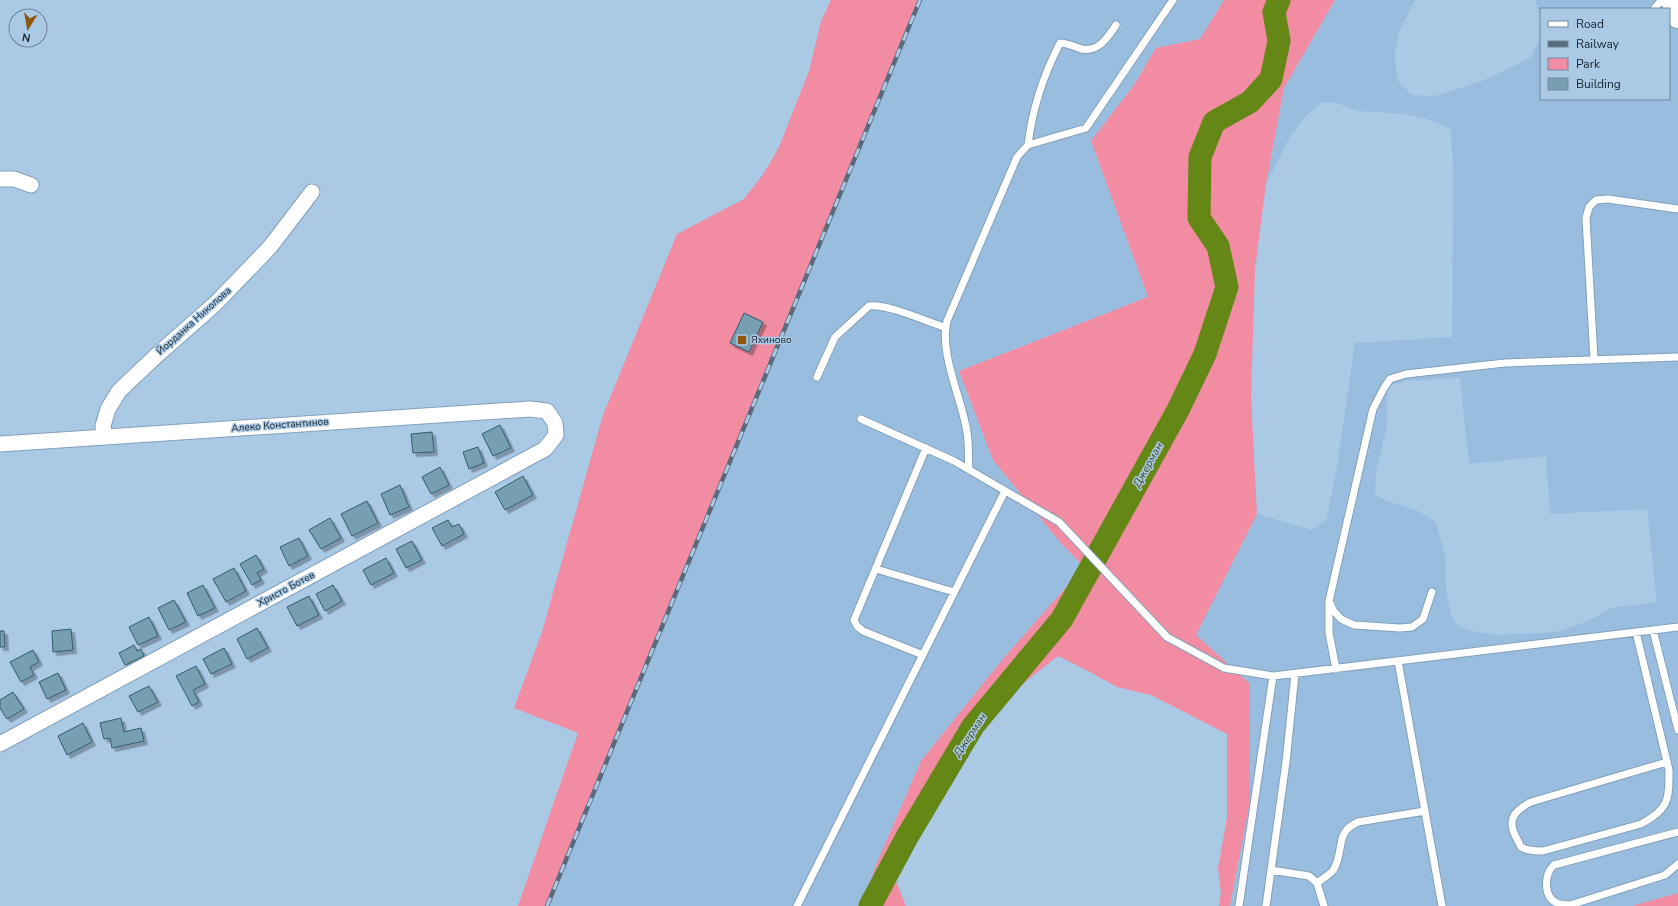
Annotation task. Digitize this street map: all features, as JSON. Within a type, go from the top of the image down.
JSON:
[{"type":"main road","points":[[1672,0],[1678,17]]},
{"type":"street","points":[[0,179],[14,180],[31,185]]},
{"type":"street","name":"Йорданка Николова","points":[[104,437],[103,426],[108,409],[119,391],[157,354],[216,304],[270,247],[312,192]]},
{"type":"street","name":"Алеко Константинов","points":[[0,444],[530,409],[547,412],[555,423]]},
{"type":"street","name":"Христо Ботев","points":[[0,743],[545,449],[556,435],[555,423]]},
{"type":"lane","points":[[968,469],[967,433],[946,351],[944,332],[1017,157],[1028,145],[1086,128],[1173,0]]},
{"type":"lane","points":[[1655,8],[1659,3],[1669,0]]},
{"type":"lane","points":[[1028,145],[1030,125],[1048,71],[1060,43],[1067,43],[1082,49],[1091,49],[1099,46],[1109,36],[1116,25]]},
{"type":"lane","points":[[1594,359],[1586,218],[1589,207],[1596,200],[1608,199],[1678,209]]},
{"type":"lane","points":[[817,377],[835,337],[869,306],[876,305],[890,309],[946,328]]},
{"type":"lane","points":[[1336,669],[1329,633],[1329,601],[1373,409],[1390,379],[1406,374],[1505,363],[1678,357]]},
{"type":"lane","points":[[861,419],[926,448],[968,469],[1059,522],[1118,587],[1168,637],[1224,668],[1273,676],[1678,627]]},
{"type":"lane","points":[[923,655],[863,631],[857,626],[854,620],[926,448]]},
{"type":"lane","points":[[798,906],[1005,491]]},
{"type":"lane","points":[[876,569],[954,592]]},
{"type":"lane","points":[[1329,601],[1333,610],[1341,619],[1354,625],[1400,628],[1412,627],[1423,619],[1432,592]]},
{"type":"lane","points":[[1653,630],[1678,730]]},
{"type":"lane","points":[[1636,632],[1669,770],[1669,790],[1665,806],[1656,816],[1641,824],[1543,851],[1531,851],[1522,847],[1513,832],[1511,819],[1518,808],[1531,802],[1667,762]]},
{"type":"lane","points":[[1398,662],[1442,906]]},
{"type":"lane","points":[[1266,906],[1286,762],[1295,674]]},
{"type":"lane","points":[[1239,906],[1273,676]]},
{"type":"lane","points":[[1317,883],[1333,870],[1338,859],[1343,834],[1349,826],[1358,822],[1425,811]]},
{"type":"lane","points":[[1678,832],[1554,865],[1549,870],[1546,885],[1550,898],[1558,904],[1570,905],[1665,875],[1678,864]]},
{"type":"lane","points":[[1271,870],[1309,876],[1317,883],[1324,906]]},
{"type":"shaded area","points":[[920,0],[1224,0],[1200,39],[1156,48],[1134,85],[1091,141],[1148,297],[959,371],[993,460],[1059,541],[1084,567],[1002,660],[921,761],[876,865],[862,906],[548,906],[580,825]]},
{"type":"shaded area","points":[[1335,0],[1415,0],[1398,34],[1395,55],[1397,80],[1412,95],[1435,96],[1480,82],[1530,58],[1539,41],[1540,17],[1535,0],[1668,0],[1678,27],[1678,893],[1632,906],[1230,906],[1250,801],[1195,636],[1257,514],[1312,530],[1327,519],[1338,461],[1355,343],[1452,337],[1453,174],[1451,129],[1427,119],[1405,114],[1357,111],[1337,103],[1323,102],[1306,116],[1289,138],[1266,184],[1284,88]],"holes":[[[1460,378],[1469,464],[1546,456],[1550,514],[1647,509],[1657,602],[1610,608],[1596,617],[1556,632],[1497,635],[1472,631],[1460,627],[1451,616],[1446,589],[1446,560],[1436,522],[1416,510],[1387,501],[1375,495],[1376,473],[1387,425],[1387,401],[1389,386],[1406,381]]]},
{"type":"green space","points":[[831,0],[920,0],[548,906],[518,906],[578,733],[514,708],[542,632],[603,415],[677,234],[744,199],[764,173],[779,147],[809,71],[821,21]]},
{"type":"green space","points":[[1224,0],[1335,0],[1284,88],[1266,184],[1255,270],[1251,396],[1257,514],[1196,635],[1250,684],[1250,801],[1230,906],[1219,906],[1221,893],[1218,868],[1227,818],[1227,734],[1151,695],[1117,687],[1058,656],[1025,682],[972,739],[891,869],[906,906],[862,906],[876,865],[921,761],[1002,660],[1084,567],[1059,541],[993,460],[959,371],[1148,297],[1091,141],[1134,85],[1156,48],[1200,39]]},
{"type":"green space","points":[[1678,893],[1678,906],[1632,906]]},
{"type":"building","points":[[744,313],[763,322],[749,352],[730,343]]},
{"type":"building","points":[[500,425],[511,448],[493,456],[482,434]]},
{"type":"building","points":[[432,432],[434,452],[413,453],[411,434]]},
{"type":"building","points":[[478,447],[484,463],[469,469],[463,452]]},
{"type":"building","points":[[440,467],[449,485],[431,494],[422,477]]},
{"type":"building","points":[[523,476],[533,495],[505,510],[495,492]]},
{"type":"building","points":[[400,485],[409,507],[390,515],[381,494]]},
{"type":"building","points":[[367,501],[378,523],[352,536],[341,514]]},
{"type":"building","points":[[330,518],[341,538],[321,549],[309,530]]},
{"type":"building","points":[[448,520],[452,527],[459,524],[464,534],[442,546],[432,528]]},
{"type":"building","points":[[299,538],[308,556],[289,566],[280,547]]},
{"type":"building","points":[[412,541],[422,560],[406,568],[396,549]]},
{"type":"building","points":[[256,555],[264,569],[257,573],[261,580],[252,585],[240,564]]},
{"type":"building","points":[[386,558],[394,573],[371,585],[363,570]]},
{"type":"building","points":[[234,568],[246,591],[226,602],[213,579]]},
{"type":"building","points":[[203,585],[215,608],[198,616],[187,593]]},
{"type":"building","points":[[333,585],[342,601],[325,611],[316,594]]},
{"type":"building","points":[[309,596],[319,615],[297,626],[287,607]]},
{"type":"building","points":[[174,600],[186,622],[169,630],[158,608]]},
{"type":"building","points":[[149,617],[158,636],[138,645],[129,627]]},
{"type":"building","points":[[257,628],[268,648],[247,659],[237,639]]},
{"type":"building","points":[[71,629],[73,650],[53,652],[52,631]]},
{"type":"building","points":[[0,631],[4,631],[5,647],[0,647]]},
{"type":"building","points":[[134,645],[137,651],[141,649],[144,656],[125,665],[119,653]]},
{"type":"building","points":[[224,648],[232,664],[211,674],[203,659]]},
{"type":"building","points":[[33,650],[39,662],[30,667],[34,675],[21,682],[10,662]]},
{"type":"building","points":[[196,666],[205,684],[193,690],[199,702],[192,706],[176,676]]},
{"type":"building","points":[[58,673],[66,690],[47,699],[39,682]]},
{"type":"building","points":[[149,686],[158,702],[138,712],[129,696]]},
{"type":"building","points":[[13,692],[24,709],[7,719],[0,708],[0,700]]},
{"type":"building","points":[[121,718],[124,732],[141,728],[144,741],[112,748],[110,738],[104,739],[100,723]]},
{"type":"building","points":[[83,723],[92,742],[67,755],[58,736]]},
{"type":"waterway","name":"Джерман","points":[[870,906],[907,837],[973,726],[1062,619],[1178,410],[1205,354],[1227,287],[1218,246],[1199,218],[1200,157],[1214,122],[1250,102],[1271,79],[1279,41],[1274,12],[1279,0]]},
{"type":"railway","points":[[547,906],[920,0]]},
{"type":"place","name":"Яхиново","points":[[742,340]]}]
